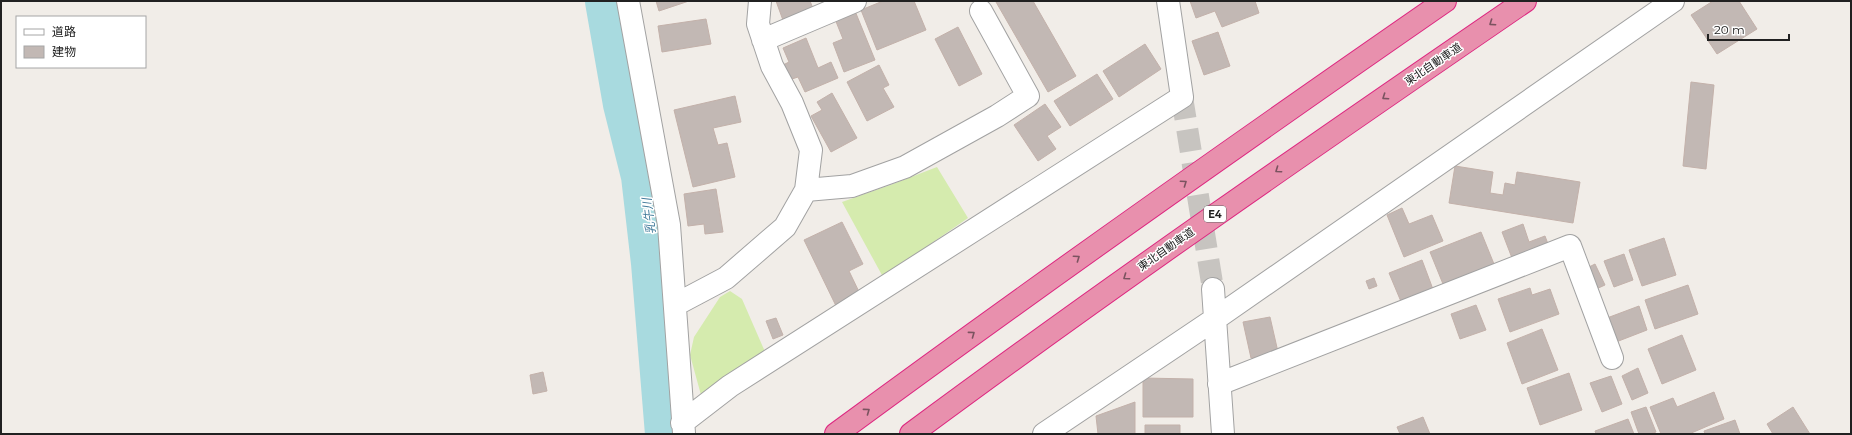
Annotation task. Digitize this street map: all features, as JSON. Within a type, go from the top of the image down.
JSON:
[{"type":"highway","points":[[836,434],[1013,304],[1255,132],[1445,1]]},
{"type":"highway","name":"東北自動車道","points":[[911,434],[1058,325],[1281,168],[1524,1]]},
{"type":"street","points":[[628,1],[669,225],[683,429]]},
{"type":"street","points":[[675,305],[726,278],[785,227],[806,190],[811,150],[792,103],[772,66],[763,40],[758,24],[760,1]]},
{"type":"street","points":[[763,40],[855,1]]},
{"type":"street","points":[[683,429],[730,386],[1182,97],[1168,1]]},
{"type":"street","points":[[1044,434],[1215,319],[1673,1]]},
{"type":"street","points":[[806,190],[852,186],[905,167],[997,116],[1028,96],[981,11]]},
{"type":"street","points":[[1219,384],[1570,246],[1612,358]]},
{"type":"street","points":[[1213,290],[1223,434]]},
{"type":"green space","points":[[937,167],[968,218],[883,277],[842,202]]},
{"type":"green space","points":[[730,291],[742,299],[766,354],[701,395],[690,355],[694,337],[720,297]]},
{"type":"building","points":[[656,1],[689,1],[659,11]]},
{"type":"building","points":[[776,1],[810,1],[814,11],[784,23]]},
{"type":"building","points":[[883,1],[914,1],[926,30],[877,50],[861,10]]},
{"type":"building","points":[[1033,1],[1076,76],[1048,92],[996,2]]},
{"type":"building","points":[[1190,1],[1255,1],[1259,13],[1222,27],[1215,11],[1196,18]]},
{"type":"building","points":[[1713,1],[1739,1],[1757,29],[1717,54],[1691,15]]},
{"type":"building","points":[[855,11],[875,60],[844,72],[833,43],[843,39],[835,19]]},
{"type":"building","points":[[706,19],[711,44],[662,52],[658,26]]},
{"type":"building","points":[[958,27],[982,74],[959,86],[935,39]]},
{"type":"building","points":[[1218,32],[1230,66],[1204,75],[1192,41]]},
{"type":"building","points":[[806,38],[818,68],[831,62],[838,78],[805,92],[798,77],[789,80],[783,65],[789,62],[783,48]]},
{"type":"building","points":[[1145,44],[1161,69],[1119,97],[1103,71]]},
{"type":"building","points":[[879,65],[889,85],[883,88],[894,107],[867,121],[847,82]]},
{"type":"building","points":[[1097,74],[1113,99],[1070,126],[1054,101]]},
{"type":"building","points":[[1691,82],[1714,85],[1706,169],[1683,166]]},
{"type":"building","points":[[832,93],[857,138],[831,152],[811,116],[822,110],[817,102]]},
{"type":"building","points":[[735,96],[741,122],[713,128],[718,145],[727,143],[735,177],[693,187],[674,110]]},
{"type":"building","points":[[1045,104],[1061,127],[1047,136],[1056,149],[1038,161],[1014,125]]},
{"type":"building","points":[[1455,166],[1493,172],[1490,193],[1503,195],[1505,183],[1515,185],[1517,172],[1580,182],[1573,223],[1449,203]]},
{"type":"building","points":[[716,189],[723,232],[705,234],[704,224],[688,226],[684,194]]},
{"type":"building","points":[[1402,208],[1409,224],[1432,215],[1443,241],[1404,257],[1387,215]]},
{"type":"building","points":[[842,222],[863,264],[849,271],[861,296],[837,308],[804,240]]},
{"type":"building","points":[[1523,224],[1529,242],[1545,236],[1548,244],[1512,258],[1502,232]]},
{"type":"building","points":[[1481,232],[1494,264],[1443,284],[1430,252]]},
{"type":"building","points":[[1664,238],[1676,275],[1642,286],[1629,250]]},
{"type":"building","points":[[1624,254],[1633,280],[1614,287],[1604,261]]},
{"type":"building","points":[[1422,260],[1434,292],[1402,304],[1389,273]]},
{"type":"building","points":[[1595,264],[1605,285],[1594,290],[1585,269]]},
{"type":"building","points":[[1374,278],[1377,286],[1369,289],[1366,281]]},
{"type":"building","points":[[1688,285],[1698,314],[1655,329],[1645,300]]},
{"type":"building","points":[[1530,288],[1532,295],[1550,289],[1559,314],[1510,332],[1498,299]]},
{"type":"building","points":[[1476,305],[1486,330],[1460,339],[1451,314]]},
{"type":"building","points":[[1639,306],[1647,330],[1616,342],[1607,318]]},
{"type":"building","points":[[1270,317],[1278,352],[1251,358],[1243,322]]},
{"type":"building","points":[[776,318],[783,335],[773,339],[766,321]]},
{"type":"building","points":[[1542,329],[1558,370],[1522,384],[1507,343]]},
{"type":"building","points":[[1682,335],[1696,370],[1662,384],[1648,349]]},
{"type":"building","points":[[1638,368],[1648,393],[1632,400],[1622,376]]},
{"type":"building","points":[[543,372],[547,391],[533,394],[530,375]]},
{"type":"building","points":[[1569,373],[1582,410],[1540,425],[1527,388]]},
{"type":"building","points":[[1611,376],[1622,404],[1602,412],[1590,383]]},
{"type":"building","points":[[1143,378],[1193,379],[1193,417],[1143,417]]},
{"type":"building","points":[[1714,392],[1724,419],[1689,434],[1661,434],[1650,407],[1673,398],[1677,407]]},
{"type":"building","points":[[1135,402],[1135,434],[1098,434],[1096,416]]},
{"type":"building","points":[[1646,407],[1656,432],[1650,434],[1639,434],[1631,412]]},
{"type":"building","points":[[1793,407],[1810,434],[1773,434],[1767,424]]},
{"type":"building","points":[[1423,417],[1430,434],[1400,434],[1397,427]]},
{"type":"building","points":[[1628,419],[1634,434],[1596,434],[1595,431]]},
{"type":"building","points":[[1735,420],[1740,434],[1705,434],[1704,431]]},
{"type":"building","points":[[1145,425],[1180,425],[1180,434],[1145,434]]},
{"type":"waterway","name":"乳牛川","points":[[609,1],[627,104],[645,176],[655,263],[669,434]]},
{"type":"tunnel","points":[[1182,97],[1213,289]]}]
